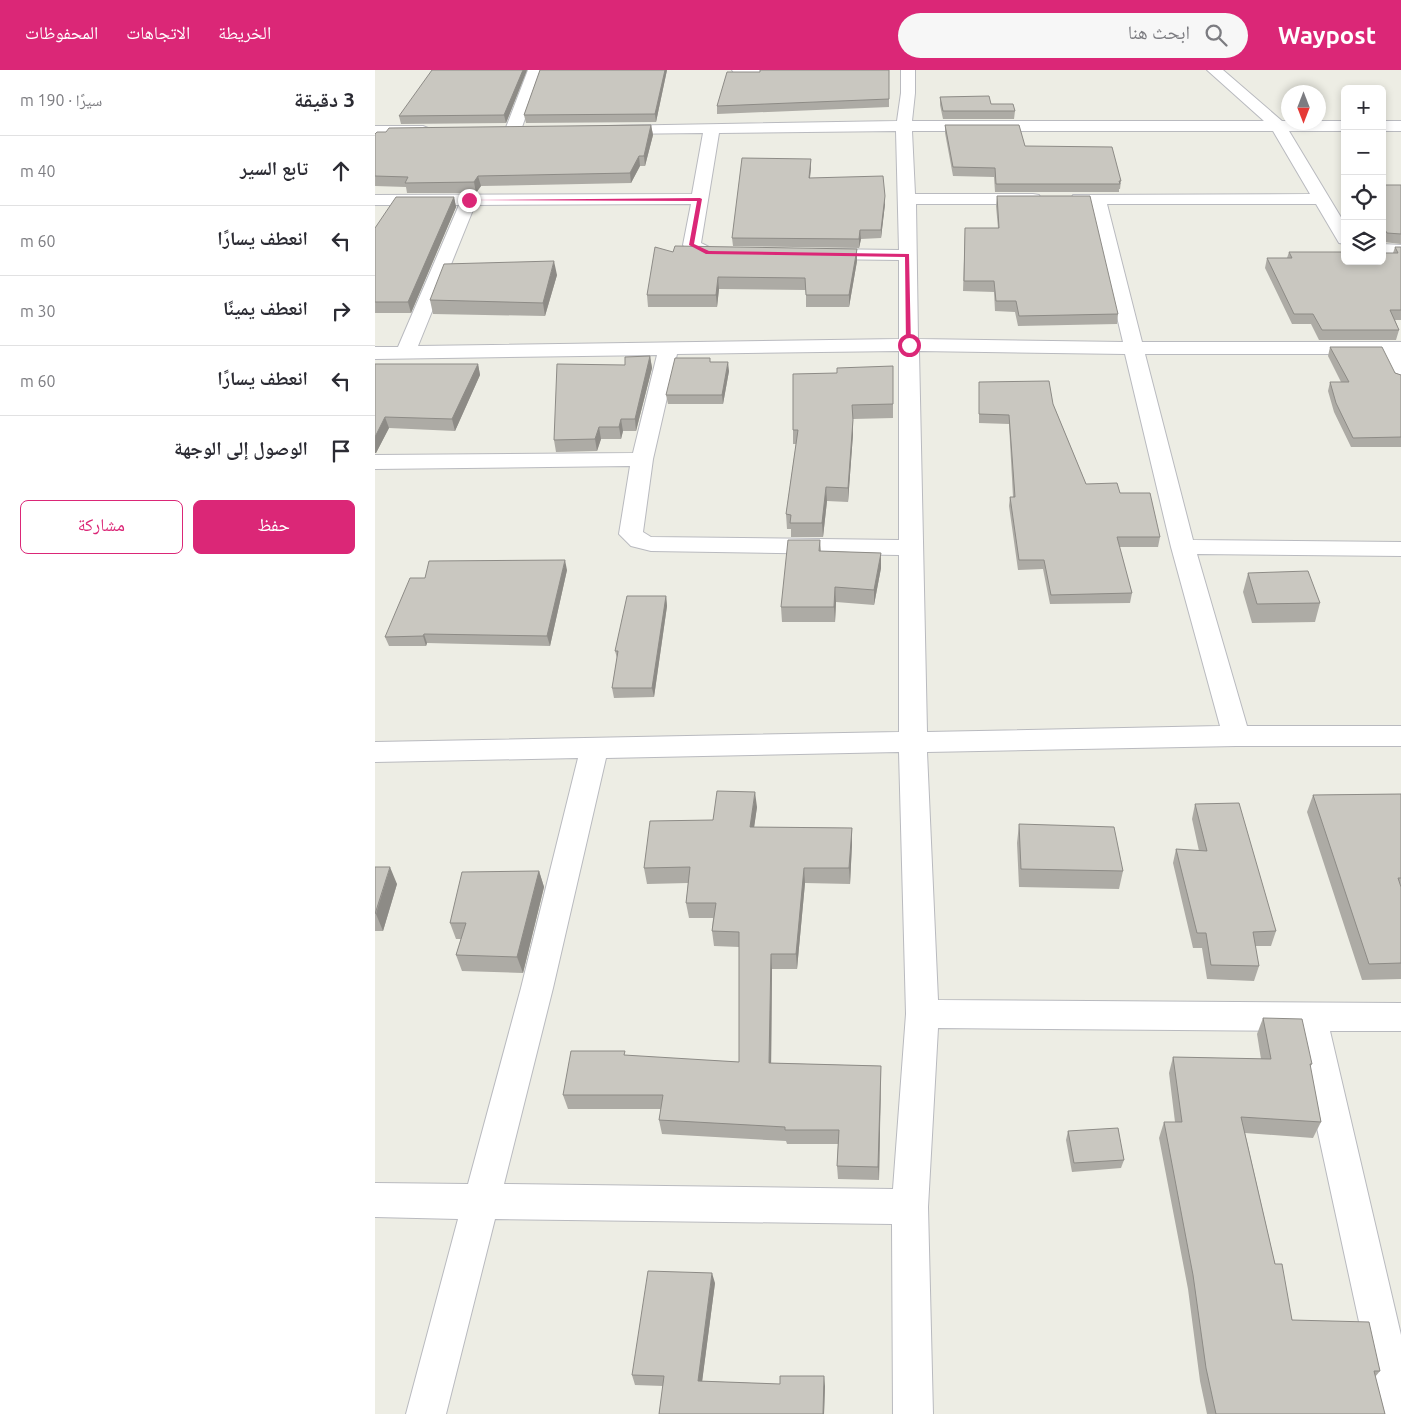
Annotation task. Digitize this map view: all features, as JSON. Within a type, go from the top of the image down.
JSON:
[{"type":"street","points":[[533,130],[508,130],[535,70]]},
{"type":"street","points":[[739,70],[811,72]]},
{"type":"street","points":[[1214,70],[1279,127],[1341,232]]},
{"type":"street","points":[[905,71],[909,93],[904,126],[908,255],[913,743],[922,1014],[910,1207],[913,1414]]},
{"type":"street","points":[[602,129],[904,126],[1341,126]]},
{"type":"street","points":[[1386,126],[1401,126]]},
{"type":"street","points":[[712,128],[692,245],[708,252],[748,253]]},
{"type":"street","points":[[375,131],[434,131]]},
{"type":"street","points":[[375,200],[700,199]]},
{"type":"street","points":[[907,199],[1047,199]]},
{"type":"street","points":[[1067,199],[1322,199]]},
{"type":"street","points":[[1097,199],[1183,547],[1236,736]]},
{"type":"street","points":[[405,353],[469,200]]},
{"type":"street","points":[[1386,250],[1401,250]]},
{"type":"street","points":[[798,254],[908,255]]},
{"type":"street","points":[[375,353],[909,345],[1135,348],[1394,348],[1401,377]]},
{"type":"street","points":[[668,349],[642,459],[631,534],[639,541],[651,544],[911,548]]},
{"type":"street","points":[[375,462],[642,459]]},
{"type":"street","points":[[1183,547],[1401,548]]},
{"type":"street","points":[[375,752],[1236,736],[1401,736]]},
{"type":"street","points":[[426,1414],[537,988],[594,748]]},
{"type":"street","points":[[922,1014],[1401,1017]]},
{"type":"street","points":[[1310,1016],[1399,1414]]},
{"type":"street","points":[[375,1200],[482,1203],[910,1207]]},
{"type":"building","points":[[432,70],[523,70],[504,115],[399,116]]},
{"type":"building","points":[[540,70],[665,70],[655,114],[524,115]]},
{"type":"building","points":[[760,70],[889,70],[889,99],[717,106],[727,72],[760,72]]},
{"type":"building","points":[[989,96],[991,104],[1013,104],[1015,111],[943,111],[940,97]]},
{"type":"building","points":[[651,125],[644,156],[639,156],[630,173],[478,176],[474,182],[405,183],[408,177],[375,176],[375,134],[377,132],[386,132],[389,128]]},
{"type":"building","points":[[945,125],[1019,125],[1025,146],[1112,147],[1121,181],[1119,181],[1120,184],[996,184],[995,168],[953,167]]},
{"type":"building","points":[[742,158],[811,159],[809,178],[883,176],[885,196],[881,230],[860,230],[859,239],[732,238]]},
{"type":"building","points":[[1386,185],[1401,185],[1401,234],[1387,233]]},
{"type":"building","points":[[997,196],[1090,196],[1118,314],[1019,316],[1016,301],[996,301],[994,281],[964,281],[965,228],[999,228]]},
{"type":"building","points":[[396,197],[454,197],[408,302],[375,302],[375,228]]},
{"type":"building","points":[[675,246],[857,249],[849,295],[806,295],[805,278],[718,277],[716,295],[647,295],[655,247],[673,252]]},
{"type":"building","points":[[1395,247],[1401,247],[1401,310],[1390,310],[1399,330],[1322,330],[1313,314],[1294,314],[1267,258],[1292,258],[1289,252],[1341,252],[1341,265],[1386,265],[1386,253],[1398,253]]},
{"type":"building","points":[[554,261],[543,303],[430,300],[444,264]]},
{"type":"building","points":[[1330,347],[1382,347],[1395,373],[1401,375],[1401,437],[1353,438],[1336,403],[1330,382],[1349,382]]},
{"type":"building","points":[[650,356],[635,419],[621,419],[619,427],[599,427],[595,439],[554,440],[557,364],[625,365],[625,357]]},
{"type":"building","points":[[675,358],[710,358],[710,362],[728,362],[722,395],[666,395]]},
{"type":"building","points":[[375,364],[478,364],[452,419],[385,417],[375,437]]},
{"type":"building","points":[[893,366],[893,404],[852,405],[853,420],[848,488],[826,487],[822,523],[790,523],[791,515],[786,514],[798,430],[793,430],[793,374],[837,373],[837,368]]},
{"type":"building","points":[[1049,381],[1053,404],[1086,484],[1117,483],[1120,493],[1150,493],[1160,537],[1117,537],[1132,593],[1051,595],[1044,560],[1019,560],[1010,497],[1015,497],[1009,415],[979,414],[979,382]]},
{"type":"building","points":[[788,540],[820,540],[819,551],[881,553],[874,590],[835,587],[834,607],[781,607]]},
{"type":"building","points":[[565,560],[547,636],[424,634],[423,636],[385,637],[410,578],[425,578],[429,561]]},
{"type":"building","points":[[1308,571],[1320,603],[1257,604],[1248,573]]},
{"type":"building","points":[[627,596],[666,596],[652,688],[612,688],[618,651],[615,651]]},
{"type":"building","points":[[717,791],[755,792],[750,827],[852,828],[849,868],[804,868],[796,954],[771,954],[769,1063],[881,1066],[878,1167],[837,1166],[839,1130],[785,1130],[785,1127],[659,1120],[663,1095],[563,1095],[571,1051],[625,1051],[624,1055],[739,1062],[739,932],[712,931],[716,903],[686,903],[690,867],[644,868],[650,821],[713,820]]},
{"type":"building","points":[[1401,794],[1401,878],[1398,878],[1401,887],[1401,963],[1369,964],[1313,795]]},
{"type":"building","points":[[1239,803],[1276,931],[1253,932],[1259,966],[1211,965],[1206,933],[1197,933],[1176,849],[1207,851],[1195,804]]},
{"type":"building","points":[[1019,824],[1114,827],[1123,871],[1021,869]]},
{"type":"building","points":[[375,867],[390,867],[375,914]]},
{"type":"building","points":[[539,871],[517,957],[456,955],[466,923],[450,923],[462,872]]},
{"type":"building","points":[[1263,1018],[1302,1019],[1312,1064],[1310,1064],[1321,1122],[1241,1117],[1275,1264],[1282,1264],[1292,1320],[1369,1322],[1380,1371],[1374,1371],[1385,1414],[1216,1414],[1206,1368],[1193,1275],[1164,1122],[1182,1122],[1173,1057],[1271,1059]]},
{"type":"building","points":[[1118,1128],[1124,1160],[1074,1163],[1068,1131]]},
{"type":"building","points":[[648,1271],[712,1273],[698,1381],[780,1384],[780,1376],[824,1376],[823,1414],[659,1414],[664,1376],[632,1375]]},
{"type":"route","points":[[469,200],[700,199],[692,245],[700,250],[708,252],[908,255],[909,345]]}]
